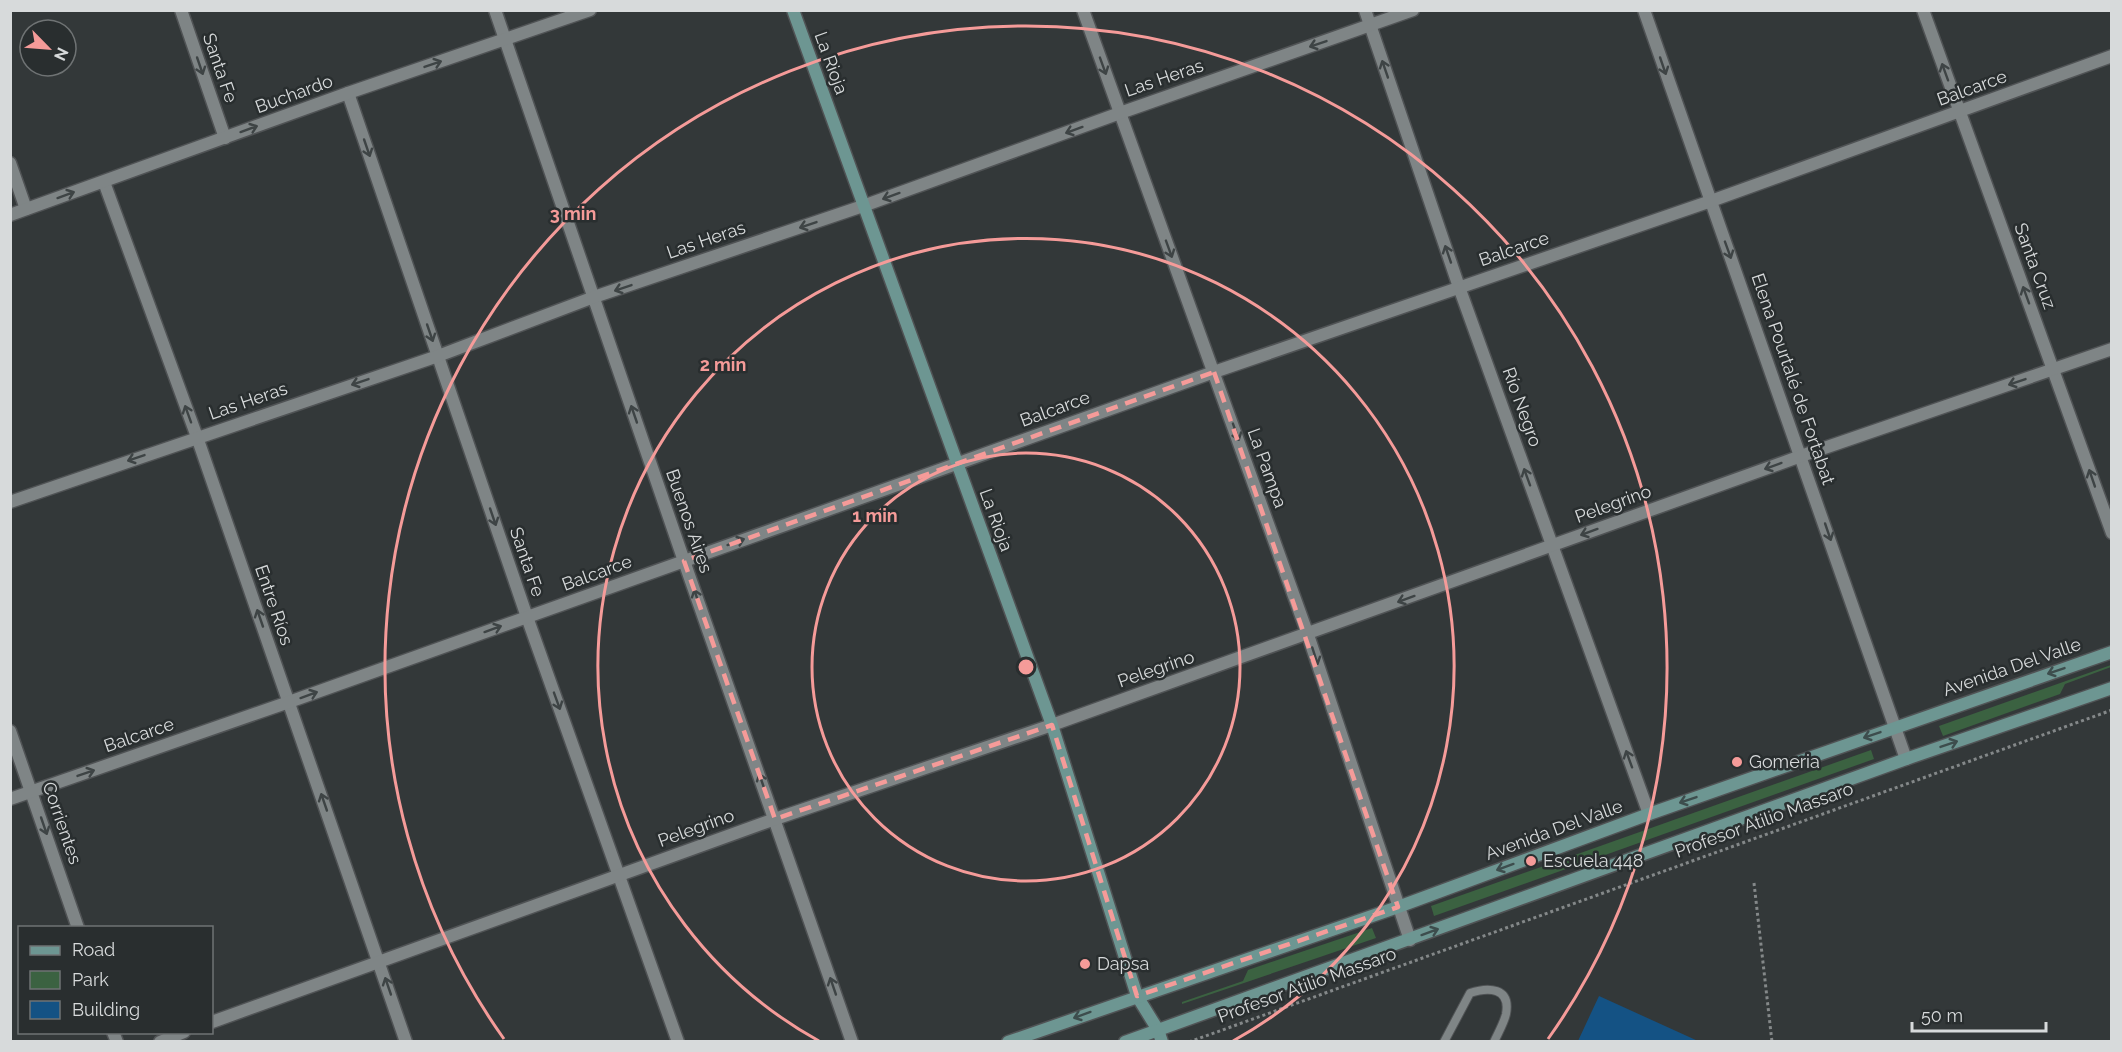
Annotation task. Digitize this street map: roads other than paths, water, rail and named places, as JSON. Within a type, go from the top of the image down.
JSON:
[{"type":"main road","name":"La Rioja","points":[[793,10],[1052,725],[1137,996],[1160,1036]]},
{"type":"main road","name":"Avenida Del Valle","points":[[1008,1041],[1398,907],[1648,814],[2112,652]]},
{"type":"main road","points":[[1125,1041],[1160,1036],[1410,940],[1906,759],[2112,688]]},
{"type":"street","name":"Santa Fe","points":[[181,10],[225,138]]},
{"type":"street","name":"Buenos Aires","points":[[495,10],[852,1041]]},
{"type":"street","name":"Buchardo","points":[[10,215],[348,93],[590,10]]},
{"type":"street","name":"La Pampa","points":[[1083,10],[1308,635],[1410,940]]},
{"type":"street","name":"Río Negro","points":[[1365,10],[1459,286],[1648,814]]},
{"type":"street","name":"Las Heras","points":[[10,502],[438,356],[594,297],[863,206],[1413,10]]},
{"type":"street","name":"Elena Pourtalé de Fortabat","points":[[1644,10],[1906,759]]},
{"type":"street","name":"Santa Cruz","points":[[1923,10],[2112,533]]},
{"type":"street","name":"Balcarce","points":[[10,799],[289,702],[1214,372],[1711,201],[2112,56]]},
{"type":"street","name":"Santa Fe","points":[[348,93],[527,617],[678,1041]]},
{"type":"street","points":[[10,163],[26,209]]},
{"type":"street","name":"Entre Ríos","points":[[104,182],[197,437],[406,1041]]},
{"type":"street","name":"Pelegrino","points":[[213,1022],[775,819],[1052,725],[1308,635],[1801,456],[2112,349]]},
{"type":"street","name":"Corrientes","points":[[10,731],[78,926]]},
{"type":"street","points":[[160,1041],[179,1034]]},
{"type":"lane","points":[[1444,1041],[1470,993],[1485,988],[1499,991],[1505,998],[1506,1013],[1494,1041]]},
{"type":"place","name":"Gomeria","points":[[1737,762]]},
{"type":"place","name":"Escuela 448","points":[[1531,861]]},
{"type":"place","name":"Dapsa","points":[[1085,964]]}]
